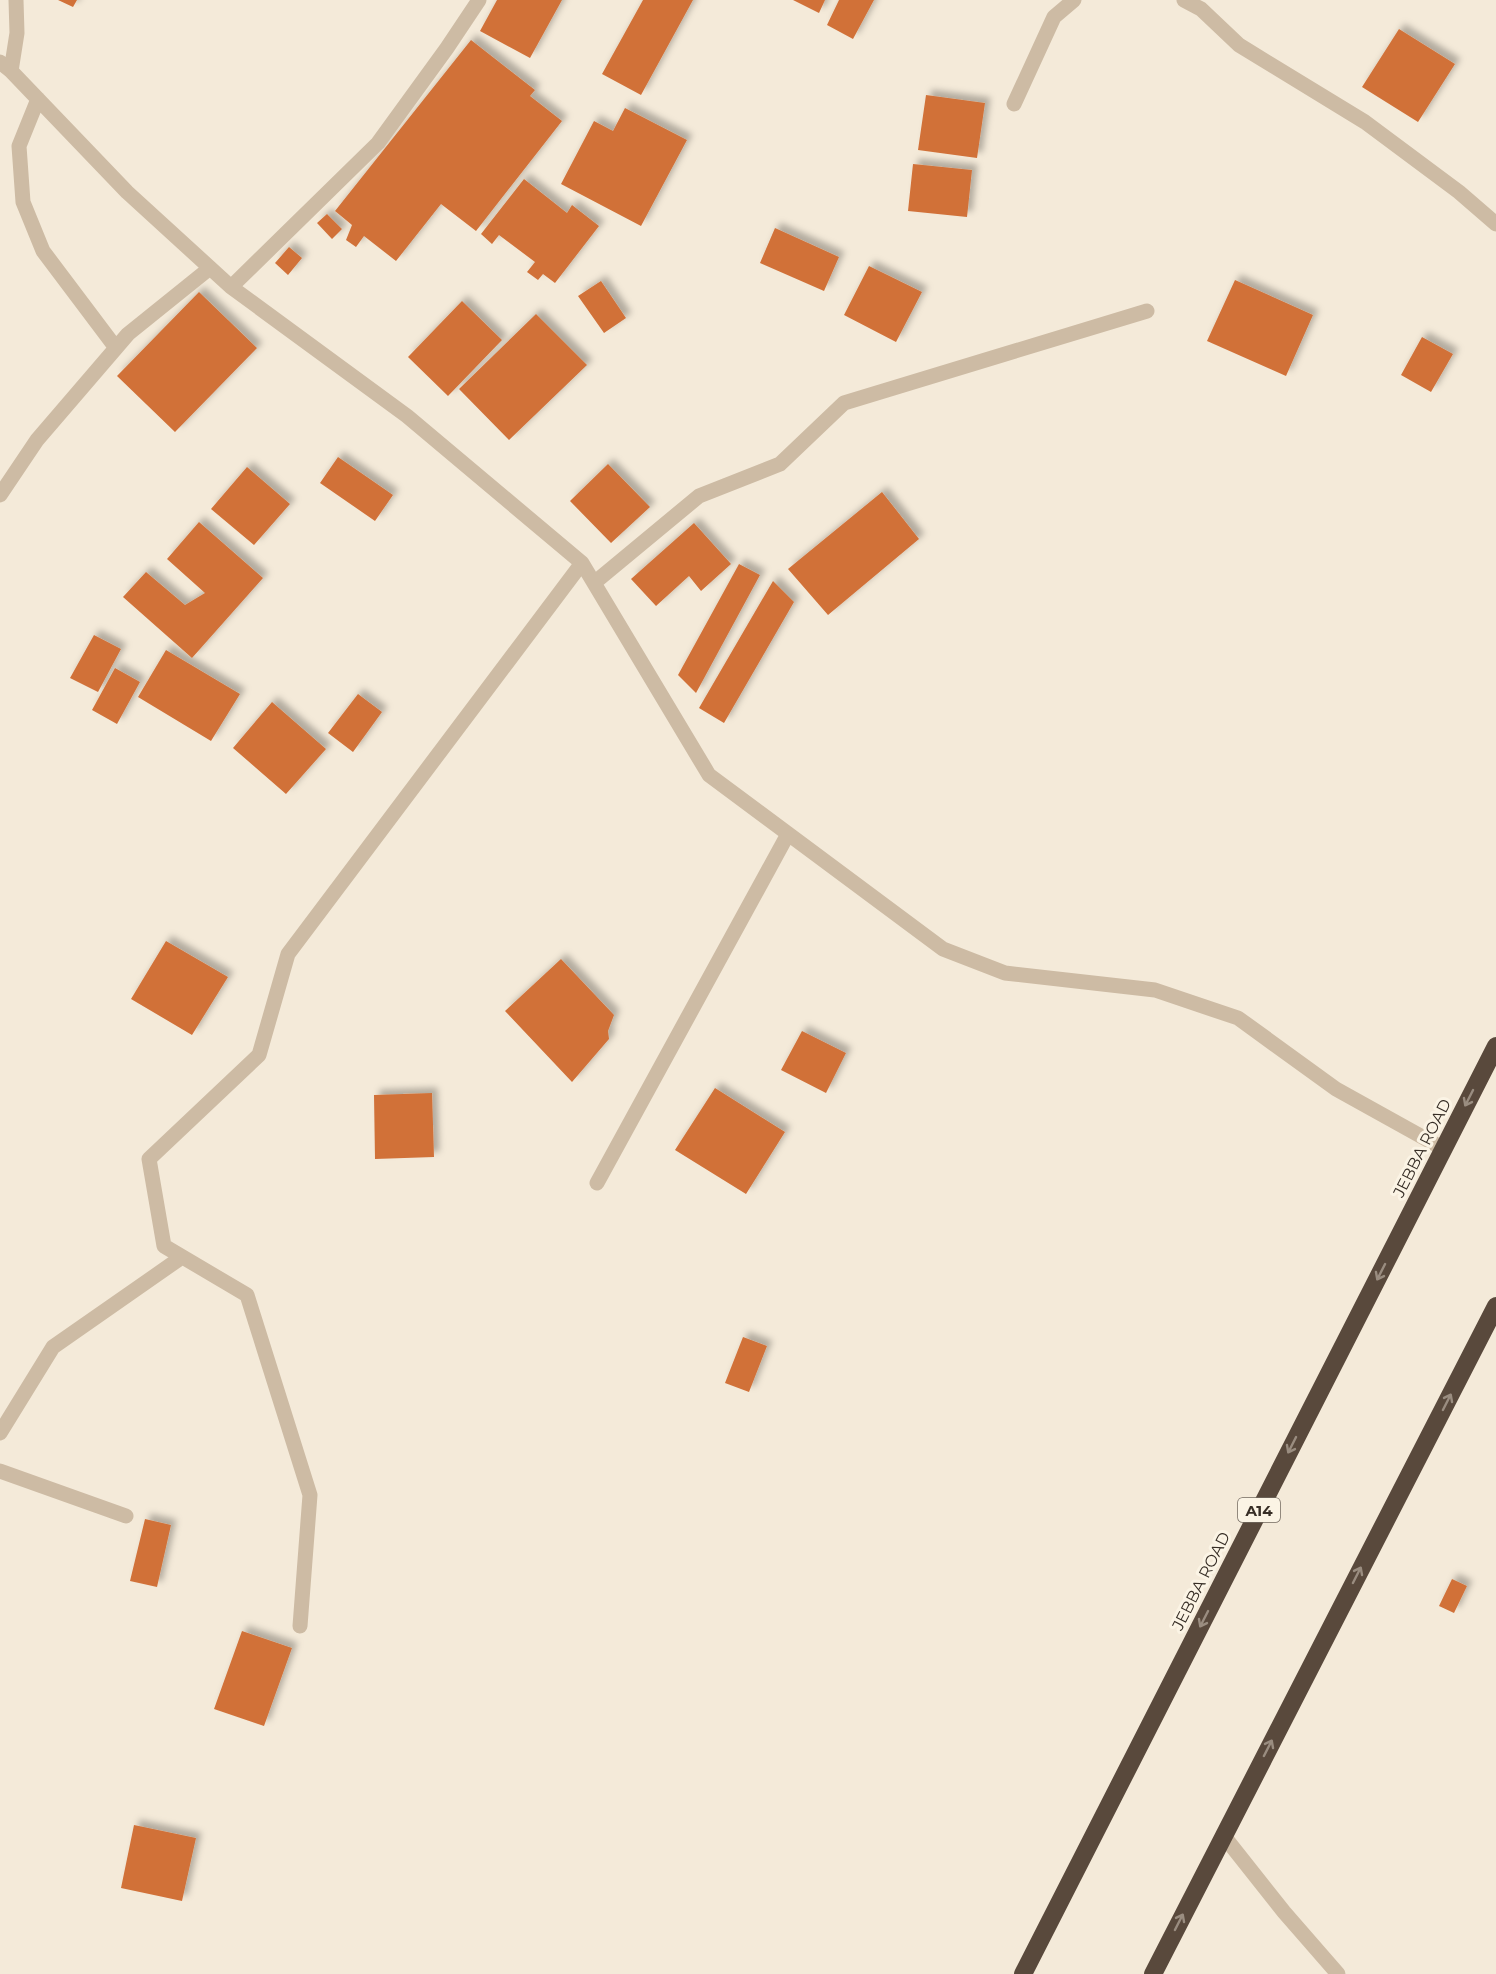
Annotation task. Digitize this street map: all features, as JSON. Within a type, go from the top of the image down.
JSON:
[{"type":"highway","name":"JEBBA ROAD","points":[[1023,1974],[1496,1046]]},
{"type":"highway","points":[[1153,1974],[1496,1306]]},
{"type":"street","points":[[16,0],[16,33],[5,66],[127,192],[231,287],[407,416],[582,563],[709,775],[943,949],[1005,973],[1155,990],[1238,1018],[1336,1089],[1443,1149]]},
{"type":"street","points":[[231,287],[378,143],[479,0]]},
{"type":"street","points":[[1014,104],[1054,17],[1074,0]]},
{"type":"street","points":[[1184,0],[1201,9],[1239,45],[1365,122],[1459,192],[1496,224]]},
{"type":"street","points":[[38,99],[19,147],[23,202],[43,251],[116,348]]},
{"type":"street","points":[[0,495],[37,440],[128,334],[210,268]]},
{"type":"street","points":[[594,583],[699,496],[780,464],[844,403],[1147,311]]},
{"type":"street","points":[[300,1626],[309,1496],[247,1295],[164,1246],[149,1159],[259,1055],[288,954],[582,563]]},
{"type":"street","points":[[597,1183],[788,834]]},
{"type":"street","points":[[0,1433],[53,1347],[182,1257]]},
{"type":"street","points":[[0,1471],[126,1516]]},
{"type":"street","points":[[1223,1835],[1284,1912],[1338,1974]]},
{"type":"building","points":[[58,0],[77,0],[73,7]]},
{"type":"building","points":[[497,0],[562,0],[530,58],[480,31]]},
{"type":"building","points":[[643,0],[693,0],[641,95],[602,74]]},
{"type":"building","points":[[793,0],[825,0],[819,13]]},
{"type":"building","points":[[839,0],[874,0],[853,39],[827,25]]},
{"type":"building","points":[[1399,29],[1455,64],[1418,122],[1362,87]]},
{"type":"building","points":[[471,40],[535,90],[530,96],[562,121],[476,231],[441,204],[396,261],[364,236],[356,247],[346,240],[352,225],[335,211]]},
{"type":"building","points":[[926,95],[985,103],[977,158],[918,150]]},
{"type":"building","points":[[625,108],[687,140],[641,226],[561,184],[594,121],[613,131]]},
{"type":"building","points":[[913,164],[972,170],[967,217],[908,211]]},
{"type":"building","points":[[524,179],[567,213],[572,205],[599,226],[555,283],[543,274],[538,280],[527,272],[535,262],[499,235],[492,244],[481,234]]},
{"type":"building","points":[[327,214],[342,229],[332,239],[317,223]]},
{"type":"building","points":[[775,228],[839,257],[824,291],[760,263]]},
{"type":"building","points":[[289,247],[302,258],[288,275],[275,263]]},
{"type":"building","points":[[869,266],[922,292],[896,342],[844,315]]},
{"type":"building","points":[[1235,280],[1313,315],[1286,376],[1207,341]]},
{"type":"building","points":[[601,281],[626,318],[604,333],[578,296]]},
{"type":"building","points":[[199,292],[257,348],[175,432],[117,376]]},
{"type":"building","points":[[462,301],[502,340],[448,396],[408,357]]},
{"type":"building","points":[[536,314],[587,365],[509,440],[459,389]]},
{"type":"building","points":[[1422,337],[1453,354],[1431,392],[1401,375]]},
{"type":"building","points":[[338,457],[393,495],[375,521],[320,483]]},
{"type":"building","points":[[608,464],[650,507],[611,543],[570,501]]},
{"type":"building","points":[[247,467],[290,504],[254,545],[211,509]]},
{"type":"building","points":[[882,492],[919,539],[828,615],[788,569]]},
{"type":"building","points":[[199,522],[263,578],[192,658],[123,597],[146,572],[185,605],[205,593],[167,559]]},
{"type":"building","points":[[694,523],[731,564],[701,591],[689,576],[656,606],[631,579]]},
{"type":"building","points":[[739,564],[760,575],[696,693],[678,675]]},
{"type":"building","points":[[773,581],[794,602],[724,723],[699,708]]},
{"type":"building","points":[[94,635],[121,649],[98,692],[70,678]]},
{"type":"building","points":[[166,650],[240,694],[211,741],[138,697]]},
{"type":"building","points":[[115,668],[140,682],[117,724],[92,710]]},
{"type":"building","points":[[358,694],[382,712],[353,752],[328,733]]},
{"type":"building","points":[[272,702],[326,749],[286,794],[233,748]]},
{"type":"building","points":[[166,941],[228,977],[192,1035],[131,999]]},
{"type":"building","points":[[561,959],[614,1015],[608,1031],[609,1039],[572,1082],[505,1011]]},
{"type":"building","points":[[802,1031],[846,1053],[826,1093],[781,1070]]},
{"type":"building","points":[[715,1088],[785,1132],[746,1194],[675,1150]]},
{"type":"building","points":[[432,1093],[434,1157],[375,1159],[374,1095]]},
{"type":"building","points":[[743,1337],[767,1346],[749,1392],[725,1383]]},
{"type":"building","points":[[145,1519],[171,1525],[157,1587],[130,1581]]},
{"type":"building","points":[[1452,1579],[1467,1586],[1454,1613],[1439,1606]]},
{"type":"building","points":[[242,1631],[292,1648],[264,1726],[214,1709]]},
{"type":"building","points":[[134,1825],[196,1838],[182,1901],[121,1888]]}]
